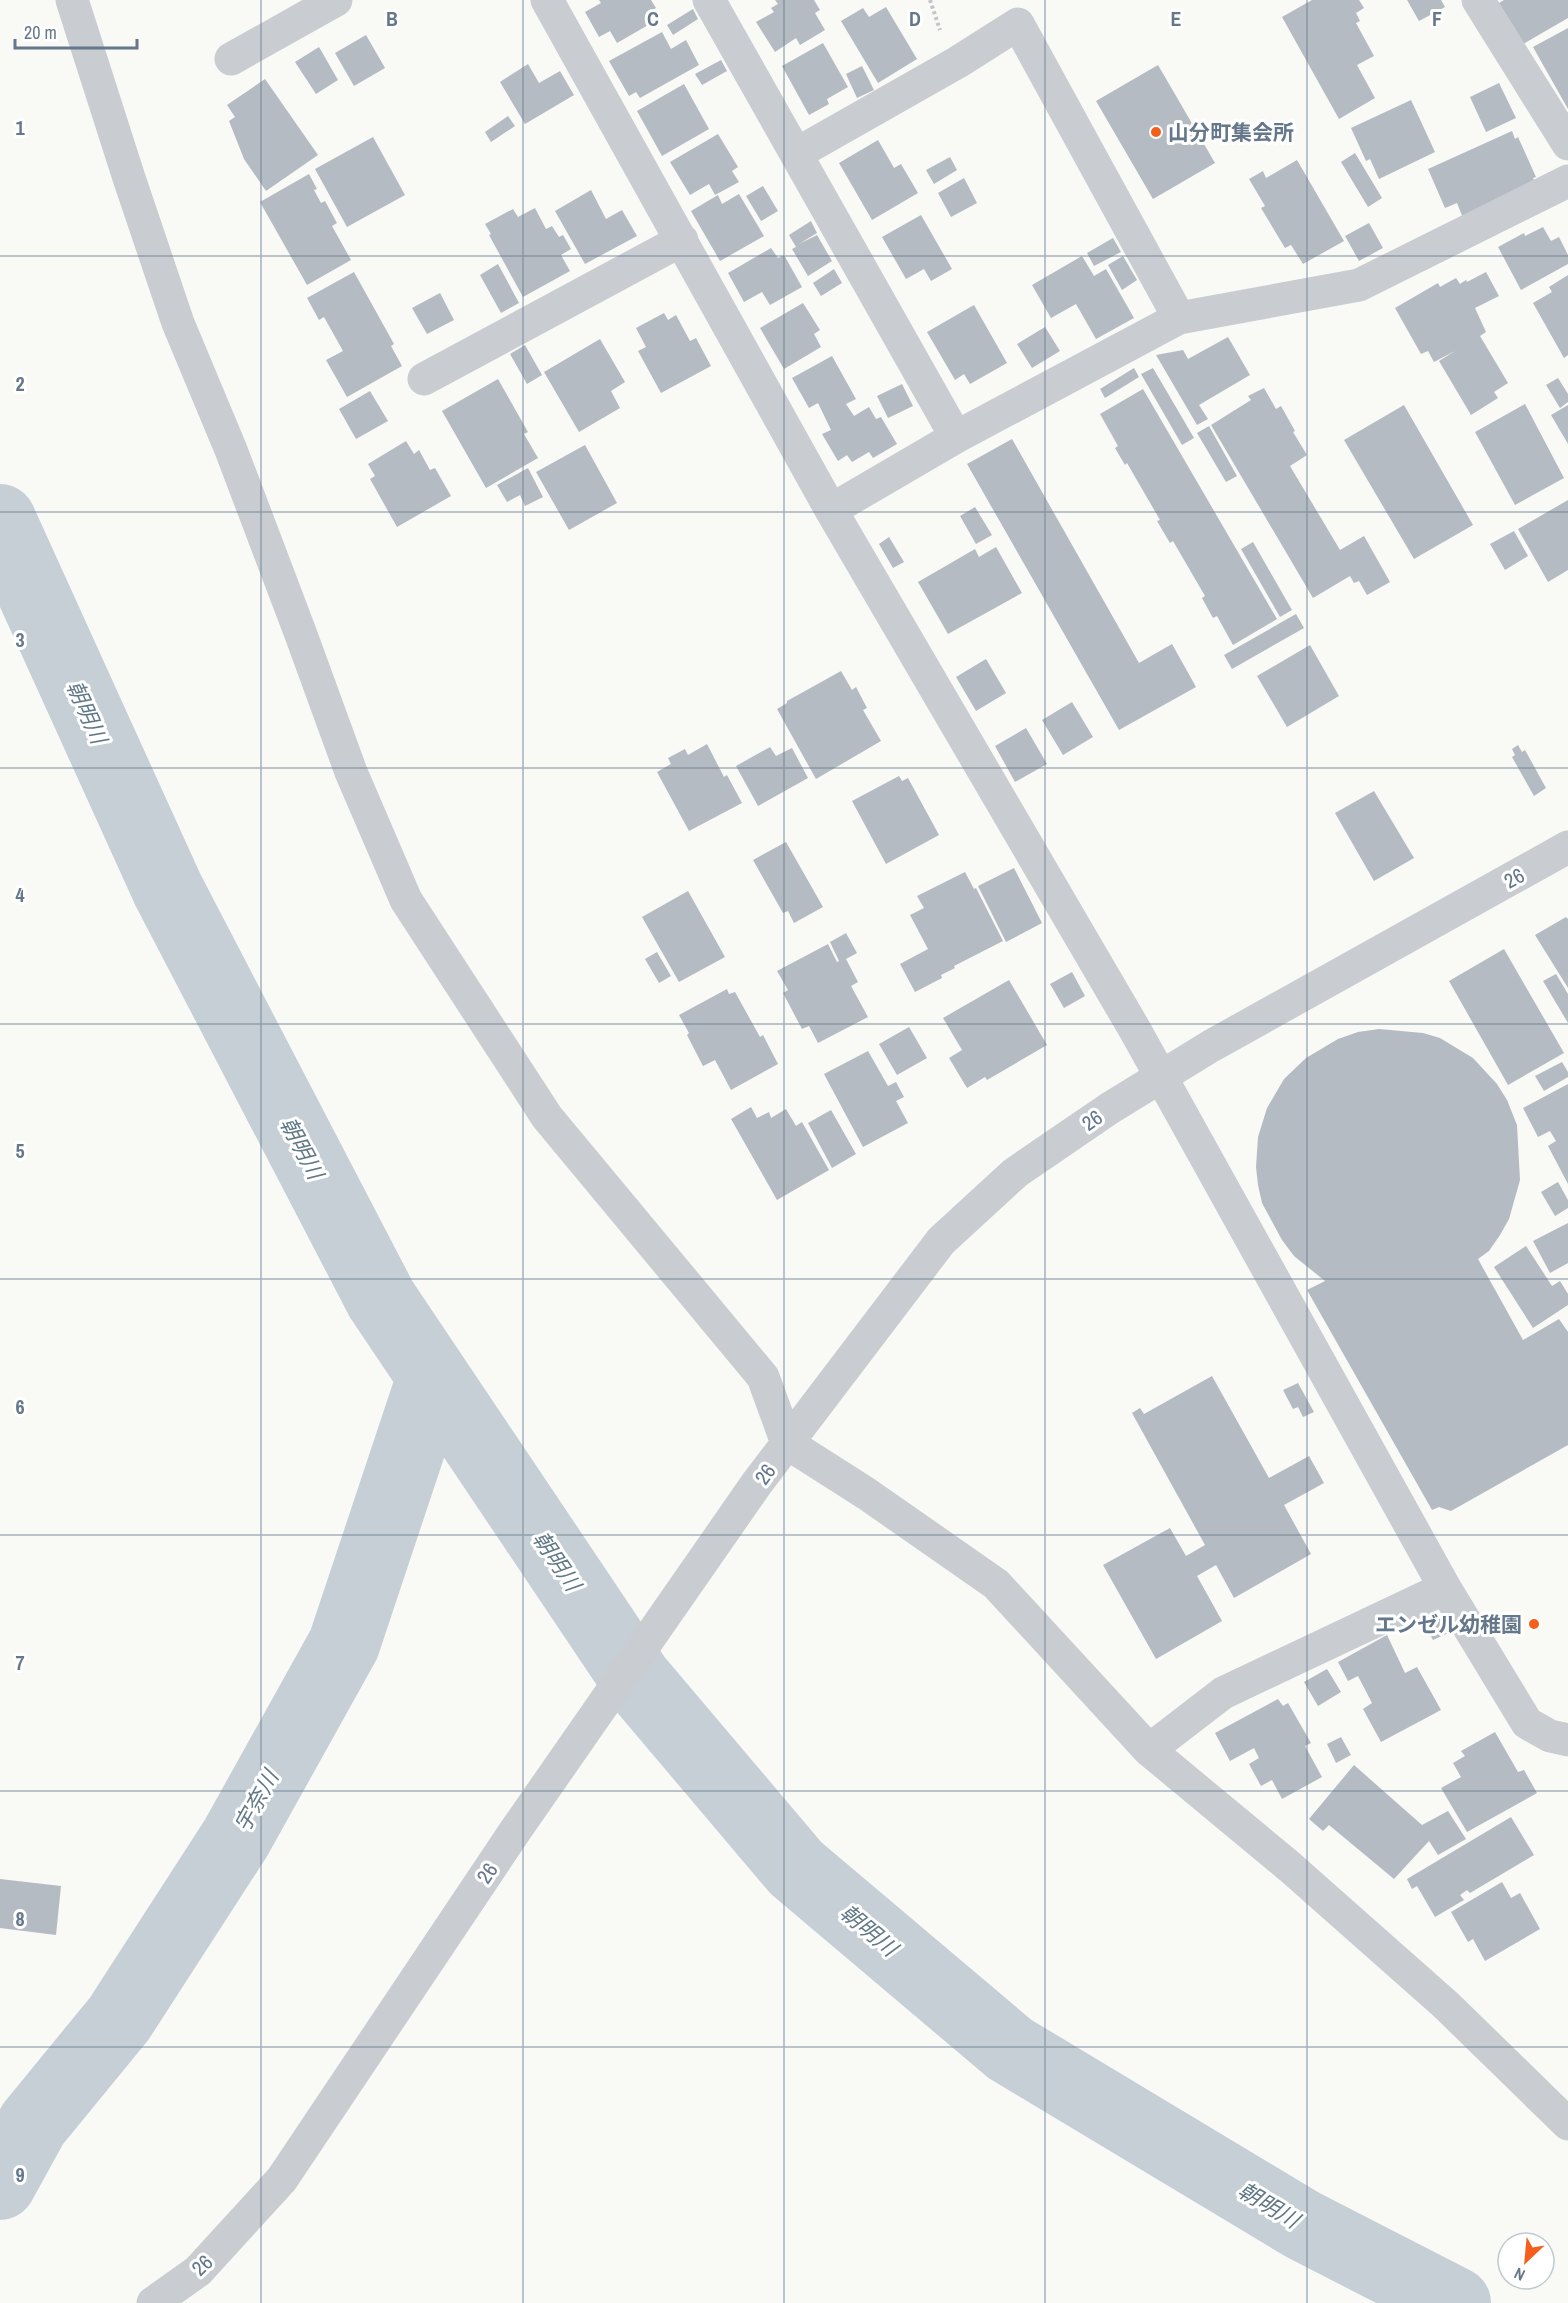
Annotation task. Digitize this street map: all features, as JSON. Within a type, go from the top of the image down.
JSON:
[{"type":"street","points":[[72,0],[178,323],[268,547],[351,772],[406,900],[547,1117],[763,1377],[787,1443],[867,1494],[996,1584],[1149,1750],[1290,1867],[1438,1997],[1568,2124]]},
{"type":"street","points":[[231,59],[336,0]]},
{"type":"street","points":[[548,0],[831,510],[1161,1077],[1445,1588],[1527,1723],[1550,1736],[1568,1740]]},
{"type":"street","points":[[709,0],[956,437]]},
{"type":"street","points":[[1478,0],[1568,144]]},
{"type":"street","points":[[796,154],[958,63],[1018,24],[1179,318]]},
{"type":"street","points":[[831,510],[956,437],[1179,318],[1359,285],[1568,180]]},
{"type":"street","points":[[424,379],[682,240]]},
{"type":"street","name":"26","points":[[153,2303],[198,2271],[282,2179],[515,1831],[758,1483],[941,1242],[1016,1173],[1110,1108],[1211,1046],[1568,847]]},
{"type":"street","points":[[1149,1750],[1223,1693],[1445,1588]]},
{"type":"building","points":[[599,0],[651,0],[656,8],[645,15],[650,24],[617,43],[610,31],[599,37],[585,12],[601,3]]},
{"type":"building","points":[[775,0],[814,0],[820,10],[815,13],[825,30],[800,45],[796,38],[775,52],[756,22],[774,12],[771,8],[778,4]]},
{"type":"building","points":[[1312,0],[1359,0],[1364,8],[1356,13],[1360,21],[1356,23],[1374,56],[1357,65],[1375,98],[1339,119],[1282,17]]},
{"type":"building","points":[[1407,0],[1441,0],[1445,7],[1419,21]]},
{"type":"building","points":[[1504,0],[1568,0],[1568,18],[1518,47],[1494,6]]},
{"type":"building","points":[[886,7],[917,59],[878,83],[841,21],[863,8],[869,17]]},
{"type":"building","points":[[693,9],[698,19],[673,35],[667,25]]},
{"type":"building","points":[[1568,28],[1568,109],[1533,47]]},
{"type":"building","points":[[662,32],[671,49],[686,40],[699,65],[640,98],[636,92],[629,96],[609,61]]},
{"type":"building","points":[[366,35],[385,68],[354,86],[335,53]]},
{"type":"building","points":[[823,43],[848,87],[827,99],[829,104],[809,115],[782,66]]},
{"type":"building","points":[[319,47],[338,80],[316,94],[295,62]]},
{"type":"building","points":[[721,60],[727,71],[702,85],[695,74]]},
{"type":"building","points":[[528,64],[539,83],[560,71],[574,95],[525,124],[500,82]]},
{"type":"building","name":"山分町集会所","points":[[1158,65],[1215,163],[1153,199],[1096,101]]},
{"type":"building","points":[[862,66],[874,90],[857,98],[846,74]]},
{"type":"building","points":[[265,79],[318,155],[266,191],[244,159],[229,121],[235,117],[227,105]]},
{"type":"building","points":[[1499,83],[1516,118],[1486,132],[1470,97]]},
{"type":"building","points":[[684,84],[709,129],[662,156],[637,111]]},
{"type":"building","points":[[1411,100],[1435,152],[1379,179],[1370,159],[1366,161],[1351,128]]},
{"type":"building","points":[[508,116],[515,126],[491,142],[485,132]]},
{"type":"building","points":[[1512,131],[1515,139],[1518,137],[1536,177],[1533,178],[1537,186],[1463,218],[1457,203],[1445,208],[1428,169]]},
{"type":"building","points":[[718,134],[738,167],[732,171],[739,182],[715,195],[709,184],[690,195],[670,162]]},
{"type":"building","points":[[373,137],[405,195],[347,227],[315,169]]},
{"type":"building","points":[[878,140],[894,168],[901,164],[918,193],[872,220],[839,163]]},
{"type":"building","points":[[1355,153],[1382,198],[1368,207],[1341,162]]},
{"type":"building","points":[[950,157],[957,170],[934,184],[926,170]]},
{"type":"building","points":[[1297,160],[1344,241],[1303,264],[1291,245],[1285,248],[1261,208],[1265,206],[1249,179],[1263,171],[1266,178]]},
{"type":"building","points":[[309,174],[321,203],[325,201],[337,223],[332,226],[351,260],[307,285],[260,202]]},
{"type":"building","points":[[964,178],[977,203],[951,217],[938,193]]},
{"type":"building","points":[[763,186],[778,211],[761,221],[746,196]]},
{"type":"building","points":[[591,190],[606,219],[622,210],[637,236],[585,264],[555,211]]},
{"type":"building","points":[[739,194],[764,236],[720,261],[691,211],[718,195],[722,204]]},
{"type":"building","points":[[535,208],[546,229],[552,226],[559,237],[563,235],[571,249],[561,255],[570,271],[523,297],[485,224],[513,209],[518,217]]},
{"type":"building","points":[[921,215],[952,269],[931,281],[924,269],[906,279],[882,237]]},
{"type":"building","points":[[811,221],[817,233],[799,244],[817,235],[832,261],[808,276],[792,249],[796,247],[789,235]]},
{"type":"building","points":[[1369,223],[1383,248],[1359,261],[1345,236]]},
{"type":"building","points":[[1543,227],[1551,241],[1559,237],[1568,255],[1568,264],[1521,290],[1498,247],[1524,233],[1525,236]]},
{"type":"building","points":[[1113,238],[1121,252],[1094,266],[1087,253]]},
{"type":"building","points":[[771,248],[778,258],[784,255],[802,287],[770,305],[762,292],[744,302],[728,273]]},
{"type":"building","points":[[1082,256],[1094,276],[1106,269],[1134,318],[1096,339],[1076,304],[1051,318],[1032,285]]},
{"type":"building","points":[[1123,256],[1137,280],[1122,290],[1108,265]]},
{"type":"building","points":[[498,264],[519,303],[501,313],[480,275]]},
{"type":"building","points":[[834,269],[842,283],[821,296],[813,283]]},
{"type":"building","points":[[354,272],[394,344],[391,346],[402,366],[347,397],[326,360],[343,351],[324,317],[319,320],[307,298]]},
{"type":"building","points":[[1486,272],[1499,296],[1475,308],[1486,332],[1480,336],[1508,383],[1494,392],[1498,398],[1471,415],[1439,361],[1455,351],[1434,362],[1428,351],[1421,354],[1395,308],[1438,283],[1440,287],[1456,278],[1460,284]]},
{"type":"building","points":[[1568,275],[1568,355],[1564,358],[1533,303],[1552,292],[1549,287]]},
{"type":"building","points":[[440,293],[454,320],[427,334],[412,308]]},
{"type":"building","points":[[803,303],[820,330],[814,334],[821,347],[784,369],[760,328]]},
{"type":"building","points":[[974,305],[1007,363],[970,384],[964,374],[955,380],[927,332]]},
{"type":"building","points":[[664,313],[668,320],[676,315],[690,341],[696,338],[711,366],[661,393],[638,351],[646,347],[636,328]]},
{"type":"building","points":[[1045,327],[1060,351],[1032,368],[1017,344]]},
{"type":"building","points":[[1228,337],[1250,375],[1199,405],[1208,419],[1197,425],[1156,355],[1183,350],[1188,359]]},
{"type":"building","points":[[600,339],[625,382],[611,391],[620,408],[579,432],[544,372]]},
{"type":"building","points":[[525,345],[542,375],[527,384],[510,354]]},
{"type":"building","points":[[832,356],[856,399],[846,404],[854,416],[869,407],[876,419],[881,417],[897,444],[873,458],[869,452],[852,462],[847,455],[838,461],[822,434],[831,430],[818,403],[809,408],[792,378]]},
{"type":"building","points":[[1134,368],[1139,377],[1105,398],[1100,389]]},
{"type":"building","points":[[1153,368],[1194,438],[1182,445],[1141,374]]},
{"type":"building","points":[[1558,378],[1568,394],[1568,402],[1560,408],[1546,385]]},
{"type":"building","points":[[498,379],[528,432],[524,434],[538,458],[486,488],[442,411]]},
{"type":"building","points":[[902,384],[913,406],[888,418],[877,396]]},
{"type":"building","points":[[1264,388],[1276,409],[1281,406],[1307,455],[1290,466],[1340,550],[1364,536],[1390,582],[1367,595],[1359,581],[1354,583],[1350,576],[1313,598],[1211,425],[1251,400],[1248,396]]},
{"type":"building","points":[[1143,389],[1277,619],[1233,645],[1217,616],[1213,618],[1202,598],[1205,596],[1173,541],[1170,543],[1157,521],[1160,520],[1127,463],[1125,465],[1115,448],[1118,446],[1100,414]]},
{"type":"building","points":[[370,391],[388,421],[356,439],[339,409]]},
{"type":"building","points":[[1525,404],[1564,478],[1515,505],[1475,432]]},
{"type":"building","points":[[1404,405],[1473,525],[1414,559],[1344,440]]},
{"type":"building","points":[[1568,405],[1568,444],[1551,415]]},
{"type":"building","points":[[1209,426],[1237,476],[1226,482],[1197,433]]},
{"type":"building","points":[[1012,439],[1139,663],[1172,644],[1196,687],[1119,730],[967,464]]},
{"type":"building","points":[[406,441],[414,454],[419,450],[430,470],[435,468],[451,496],[397,527],[370,479],[375,476],[368,464]]},
{"type":"building","points":[[585,445],[617,503],[569,530],[536,472]]},
{"type":"building","points":[[528,468],[543,497],[525,506],[520,495],[507,502],[497,485]]},
{"type":"building","points":[[1568,500],[1568,570],[1548,582],[1518,529]]},
{"type":"building","points":[[975,507],[992,535],[976,544],[960,516]]},
{"type":"building","points":[[1514,531],[1528,556],[1505,570],[1490,544]]},
{"type":"building","points":[[889,537],[904,562],[893,568],[879,544]]},
{"type":"building","points":[[1253,542],[1292,610],[1280,617],[1241,549]]},
{"type":"building","points":[[996,547],[1022,593],[948,634],[918,582],[975,549],[979,557]]},
{"type":"building","points":[[1296,614],[1304,628],[1232,669],[1224,655]]},
{"type":"building","points":[[1310,645],[1339,696],[1287,727],[1257,676]]},
{"type":"building","points":[[986,659],[1006,693],[976,711],[956,677]]},
{"type":"building","points":[[841,671],[852,690],[856,687],[867,708],[863,710],[881,741],[816,779],[777,709]]},
{"type":"building","points":[[1072,702],[1093,737],[1063,755],[1042,720]]},
{"type":"building","points":[[1026,728],[1047,764],[1015,782],[995,746]]},
{"type":"building","points":[[707,744],[724,777],[727,775],[742,803],[689,831],[657,772],[671,764],[668,758],[685,749],[688,755]]},
{"type":"building","points":[[1518,745],[1522,752],[1525,750],[1546,788],[1534,796],[1512,757],[1515,755],[1512,749]]},
{"type":"building","points":[[770,747],[776,756],[792,748],[808,778],[758,806],[736,766]]},
{"type":"building","points":[[899,776],[902,781],[908,778],[939,835],[886,864],[852,801]]},
{"type":"building","points":[[1374,791],[1414,858],[1374,881],[1335,813]]},
{"type":"building","points":[[786,842],[823,907],[794,923],[788,911],[783,913],[753,860]]},
{"type":"building","points":[[1014,868],[1042,923],[1006,942],[978,886]]},
{"type":"building","points":[[965,872],[974,889],[976,888],[1003,941],[954,966],[955,968],[941,975],[942,978],[915,992],[900,964],[928,949],[910,915],[924,908],[917,896]]},
{"type":"building","points":[[688,891],[725,957],[679,982],[642,917]]},
{"type":"building","points":[[1566,917],[1568,919],[1568,988],[1535,935]]},
{"type":"building","points":[[846,933],[857,953],[846,959],[858,982],[851,986],[868,1017],[818,1043],[809,1026],[802,1029],[783,993],[788,990],[777,971],[828,944],[837,962],[839,961],[830,942]]},
{"type":"building","points":[[1504,949],[1564,1053],[1508,1085],[1449,981]]},
{"type":"building","points":[[657,952],[671,976],[659,983],[645,959]]},
{"type":"building","points":[[1072,972],[1085,996],[1064,1008],[1050,984]]},
{"type":"building","points":[[1556,974],[1568,994],[1568,1023],[1543,981]]},
{"type":"building","points":[[1009,980],[1047,1045],[987,1080],[985,1077],[967,1088],[949,1058],[962,1050],[943,1018]]},
{"type":"building","points":[[727,989],[729,994],[735,992],[760,1037],[763,1035],[778,1064],[731,1090],[715,1060],[703,1066],[679,1015]]},
{"type":"building","points":[[909,1027],[927,1058],[897,1075],[879,1044]]},
{"type":"building","points":[[1379,1029],[1423,1033],[1440,1038],[1473,1058],[1497,1084],[1507,1100],[1517,1125],[1520,1180],[1509,1219],[1489,1251],[1478,1259],[1523,1340],[1559,1319],[1568,1332],[1568,1445],[1451,1511],[1439,1507],[1432,1510],[1307,1290],[1325,1281],[1294,1256],[1282,1240],[1262,1203],[1258,1185],[1256,1167],[1258,1137],[1267,1108],[1284,1079],[1306,1058],[1338,1039],[1358,1032]]},
{"type":"building","points":[[868,1051],[888,1086],[896,1082],[904,1097],[896,1101],[908,1123],[863,1147],[824,1074]]},
{"type":"building","points":[[1562,1062],[1568,1072],[1568,1077],[1544,1091],[1535,1076]]},
{"type":"building","points":[[1568,1084],[1568,1184],[1548,1146],[1556,1141],[1550,1131],[1538,1137],[1523,1108]]},
{"type":"building","points":[[751,1107],[757,1118],[769,1112],[771,1118],[786,1109],[796,1126],[802,1122],[829,1170],[777,1200],[731,1119]]},
{"type":"building","points":[[831,1110],[856,1154],[832,1168],[808,1123]]},
{"type":"building","points":[[1558,1182],[1568,1200],[1568,1208],[1555,1216],[1541,1192]]},
{"type":"building","points":[[1568,1223],[1568,1263],[1550,1273],[1533,1241]]},
{"type":"building","points":[[1526,1246],[1552,1286],[1560,1281],[1568,1294],[1568,1305],[1533,1328],[1494,1267]]},
{"type":"building","points":[[1212,1376],[1269,1478],[1309,1456],[1324,1483],[1284,1505],[1311,1554],[1234,1598],[1216,1565],[1197,1576],[1222,1621],[1156,1659],[1103,1565],[1170,1528],[1186,1556],[1205,1545],[1132,1413],[1140,1408],[1144,1414]]},
{"type":"building","points":[[1298,1383],[1314,1412],[1303,1417],[1298,1407],[1293,1409],[1283,1390]]},
{"type":"building","points":[[1434,1607],[1448,1633],[1433,1640],[1419,1615]]},
{"type":"building","points":[[1387,1635],[1405,1673],[1417,1667],[1441,1710],[1381,1742],[1363,1709],[1372,1703],[1358,1676],[1348,1681],[1338,1662]]},
{"type":"building","points":[[1327,1669],[1341,1692],[1318,1706],[1304,1682]]},
{"type":"building","points":[[1278,1699],[1283,1706],[1288,1703],[1311,1743],[1305,1746],[1322,1777],[1282,1799],[1272,1780],[1261,1786],[1249,1764],[1259,1758],[1254,1748],[1230,1761],[1215,1733]]},
{"type":"building","points":[[1495,1732],[1518,1772],[1524,1770],[1537,1793],[1467,1832],[1441,1788],[1461,1777],[1453,1763],[1465,1756],[1461,1751]]},
{"type":"building","points":[[1341,1737],[1351,1755],[1336,1763],[1327,1744]]},
{"type":"building","points":[[1354,1765],[1422,1825],[1448,1811],[1466,1839],[1438,1855],[1429,1841],[1394,1879],[1329,1825],[1323,1831],[1309,1819]]},
{"type":"building","points":[[1511,1817],[1534,1855],[1470,1893],[1467,1890],[1460,1895],[1464,1900],[1435,1917],[1417,1886],[1412,1889],[1407,1879]]},
{"type":"building","points":[[0,1879],[61,1886],[56,1935],[0,1928]]},
{"type":"building","points":[[1502,1882],[1511,1898],[1520,1893],[1540,1929],[1485,1961],[1473,1939],[1468,1942],[1451,1912]]},
{"type":"waterway","name":"朝明川","points":[[0,520],[168,890],[381,1299],[636,1679],[796,1868],[1010,2049],[1303,2225],[1455,2303]]},
{"type":"waterway","name":"宇奈川","points":[[0,2184],[33,2124],[119,2019],[236,1838],[344,1644],[433,1377]]},
{"type":"place","name":"山分町集会所","points":[[1156,132]]},
{"type":"place","name":"エンゼル幼稚園","points":[[1534,1624]]}]
